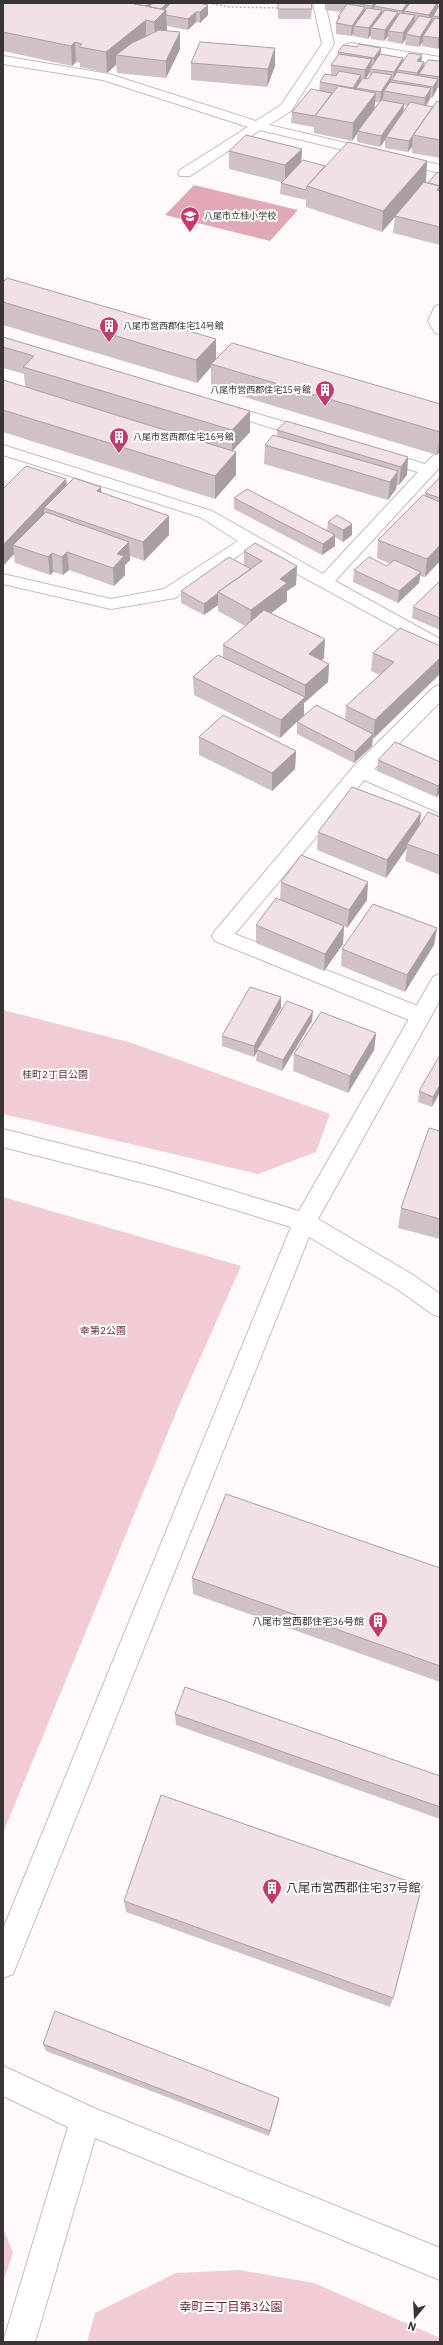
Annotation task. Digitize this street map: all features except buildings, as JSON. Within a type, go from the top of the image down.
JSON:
[{"type":"street","points":[[186,173],[286,108],[328,44],[320,6]]},
{"type":"street","points":[[328,44],[440,61]]},
{"type":"street","points":[[3,60],[105,77],[258,126],[440,169]]},
{"type":"street","points":[[207,404],[321,438]]},
{"type":"street","points":[[3,450],[206,514],[250,541],[440,646]]},
{"type":"street","points":[[366,452],[427,470]]},
{"type":"street","points":[[324,582],[427,470],[440,458]]},
{"type":"street","points":[[3,578],[111,604],[169,594],[250,541]]},
{"type":"street","points":[[421,1016],[222,936],[362,771],[440,691]]},
{"type":"street","points":[[362,771],[440,806]]},
{"type":"street","points":[[3,1964],[304,1222],[440,982]]},
{"type":"street","points":[[3,1138],[160,1178],[304,1222],[405,1282],[440,1307]]},
{"type":"street","points":[[3,2081],[85,2119],[440,2264]]},
{"type":"street","points":[[19,2342],[85,2119]]},
{"type":"path","points":[[208,3],[230,7],[320,6]]},
{"type":"green space","name":"桂町2丁目公園","points":[[3,1010],[132,1043],[330,1114],[316,1152],[258,1174],[3,1114]]},
{"type":"green space","name":"幸第2公園","points":[[3,1197],[241,1266],[180,1403],[3,1833]]},
{"type":"green space","points":[[3,2228],[13,2253],[3,2282]]},
{"type":"green space","name":"幸町三丁目第3公園","points":[[239,2270],[314,2283],[440,2338],[440,2342],[87,2342],[95,2313],[176,2273]]},
{"type":"shaded area","points":[[194,185],[298,210],[270,241],[165,215]]},
{"type":"place","name":"八尾市立桂小学校","points":[[190,233]]},
{"type":"place","name":"八尾市営西郡住宅14号館","points":[[109,343]]},
{"type":"place","name":"八尾市営西郡住宅15号館","points":[[325,407]]},
{"type":"place","name":"八尾市営西郡住宅16号館","points":[[119,454]]},
{"type":"place","name":"八尾市営西郡住宅36号館","points":[[378,1638]]},
{"type":"place","name":"八尾市営西郡住宅37号館","points":[[272,1905]]}]
